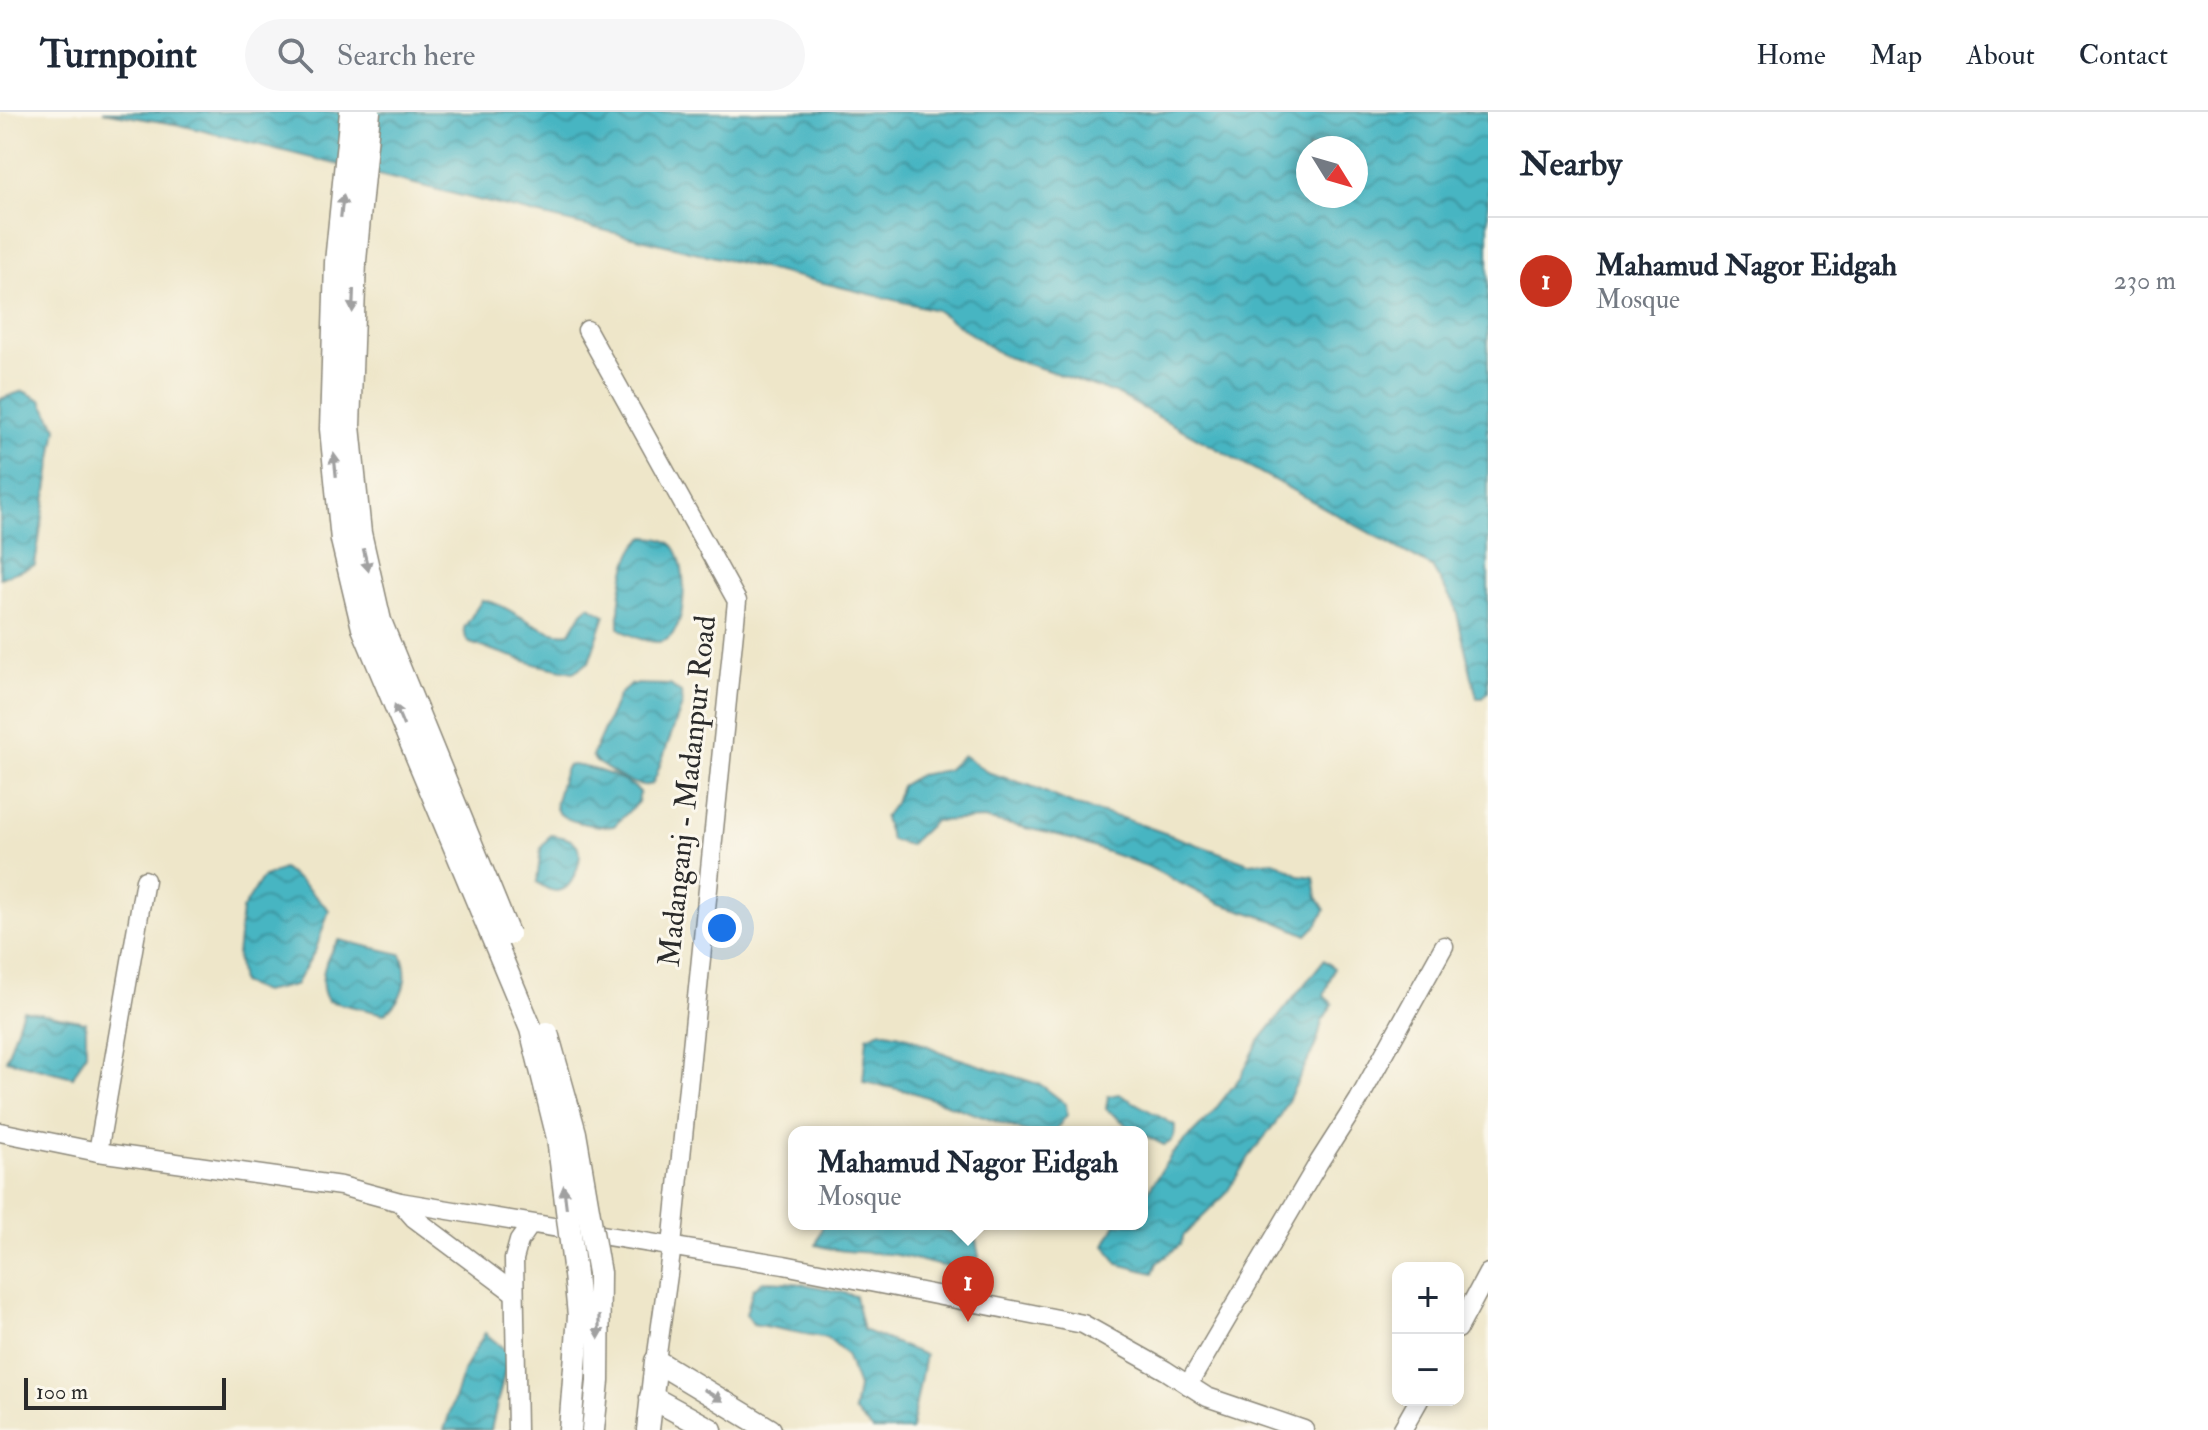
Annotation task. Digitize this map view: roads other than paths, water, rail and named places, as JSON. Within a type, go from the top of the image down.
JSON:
[{"type":"main road","points":[[351,112],[336,262],[331,429],[342,540],[363,628],[531,1029],[558,1138],[593,1430]]},
{"type":"main road","points":[[369,112],[355,261],[349,426],[360,533],[380,621],[544,1023],[575,1133],[599,1273],[587,1379],[570,1430]]},
{"type":"main road","points":[[648,1430],[656,1361],[770,1430]]},
{"type":"main road","points":[[651,1397],[711,1430]]},
{"type":"street","name":"Madanganj - Madanpur Road","points":[[587,330],[737,601],[672,1246],[656,1361]]},
{"type":"street","points":[[98,1152],[145,880]]},
{"type":"street","points":[[1188,1385],[1358,1101],[1444,946]]},
{"type":"street","points":[[0,1132],[98,1152],[341,1186],[400,1202],[799,1267],[1083,1324],[1207,1397],[1304,1430]]},
{"type":"street","points":[[400,1202],[414,1218],[513,1292]]},
{"type":"street","points":[[517,1430],[514,1259],[519,1241],[531,1224]]},
{"type":"street","points":[[1464,1318],[1488,1273]]},
{"type":"street","points":[[1402,1430],[1416,1406]]},
{"type":"water","points":[[103,112],[1488,112],[1488,692],[1483,698],[1477,698],[1455,606],[1432,567],[1117,394],[1002,355],[936,310],[180,125]]},
{"type":"water","points":[[23,391],[41,400],[57,428],[35,565],[0,578],[0,399]]},
{"type":"water","points":[[645,537],[671,544],[682,567],[682,610],[673,633],[660,642],[641,639],[619,628],[621,592],[627,565]]},
{"type":"water","points":[[482,600],[559,633],[570,633],[589,606],[605,615],[589,662],[573,672],[538,665],[470,643],[464,628]]},
{"type":"water","points":[[631,684],[670,685],[681,693],[682,705],[652,784],[623,779],[596,762],[592,756],[619,695]]},
{"type":"water","points":[[963,755],[987,772],[1031,786],[1077,806],[1125,819],[1249,863],[1274,861],[1299,875],[1314,877],[1317,897],[1325,910],[1307,935],[1219,903],[1147,866],[1062,836],[984,819],[934,821],[909,845],[891,840],[884,818],[895,803],[901,786],[919,775],[947,770]]},
{"type":"water","points":[[573,765],[626,782],[640,792],[638,802],[614,826],[591,825],[565,817],[556,808],[556,801],[567,766]]},
{"type":"water","points":[[550,835],[570,840],[580,852],[572,881],[558,891],[537,882],[541,848]]},
{"type":"water","points":[[283,869],[329,910],[316,949],[295,985],[263,992],[241,983],[237,955],[242,910],[262,878]]},
{"type":"water","points":[[339,940],[401,954],[405,971],[403,987],[396,1002],[384,1014],[328,1001],[323,986],[324,969]]},
{"type":"water","points":[[1324,960],[1334,968],[1324,996],[1333,1004],[1322,1021],[1317,1042],[1280,1117],[1225,1195],[1184,1235],[1180,1245],[1157,1263],[1153,1273],[1118,1264],[1105,1245],[1113,1230],[1148,1230],[1148,1190],[1172,1154],[1210,1116],[1241,1076],[1259,1041]]},
{"type":"water","points":[[23,1010],[86,1022],[86,1053],[73,1077],[6,1060]]},
{"type":"water","points":[[881,1031],[906,1036],[948,1055],[1041,1085],[1066,1104],[1067,1115],[1059,1126],[1009,1126],[912,1092],[863,1082],[867,1037]]},
{"type":"water","points":[[1119,1094],[1175,1125],[1172,1140],[1164,1145],[1148,1137],[1148,1126],[1128,1126],[1106,1109],[1108,1096]]},
{"type":"water","points":[[821,1230],[946,1230],[976,1240],[979,1257],[969,1266],[956,1267],[896,1255],[816,1245]]},
{"type":"water","points":[[763,1281],[809,1285],[855,1296],[863,1330],[925,1355],[911,1430],[873,1430],[854,1412],[858,1387],[846,1354],[827,1338],[753,1324],[746,1314],[753,1289]]},
{"type":"water","points":[[485,1333],[509,1353],[491,1430],[444,1430],[464,1369]]},
{"type":"place","name":"Mahamud Nagor Eidgah","points":[[968,1322]]}]
